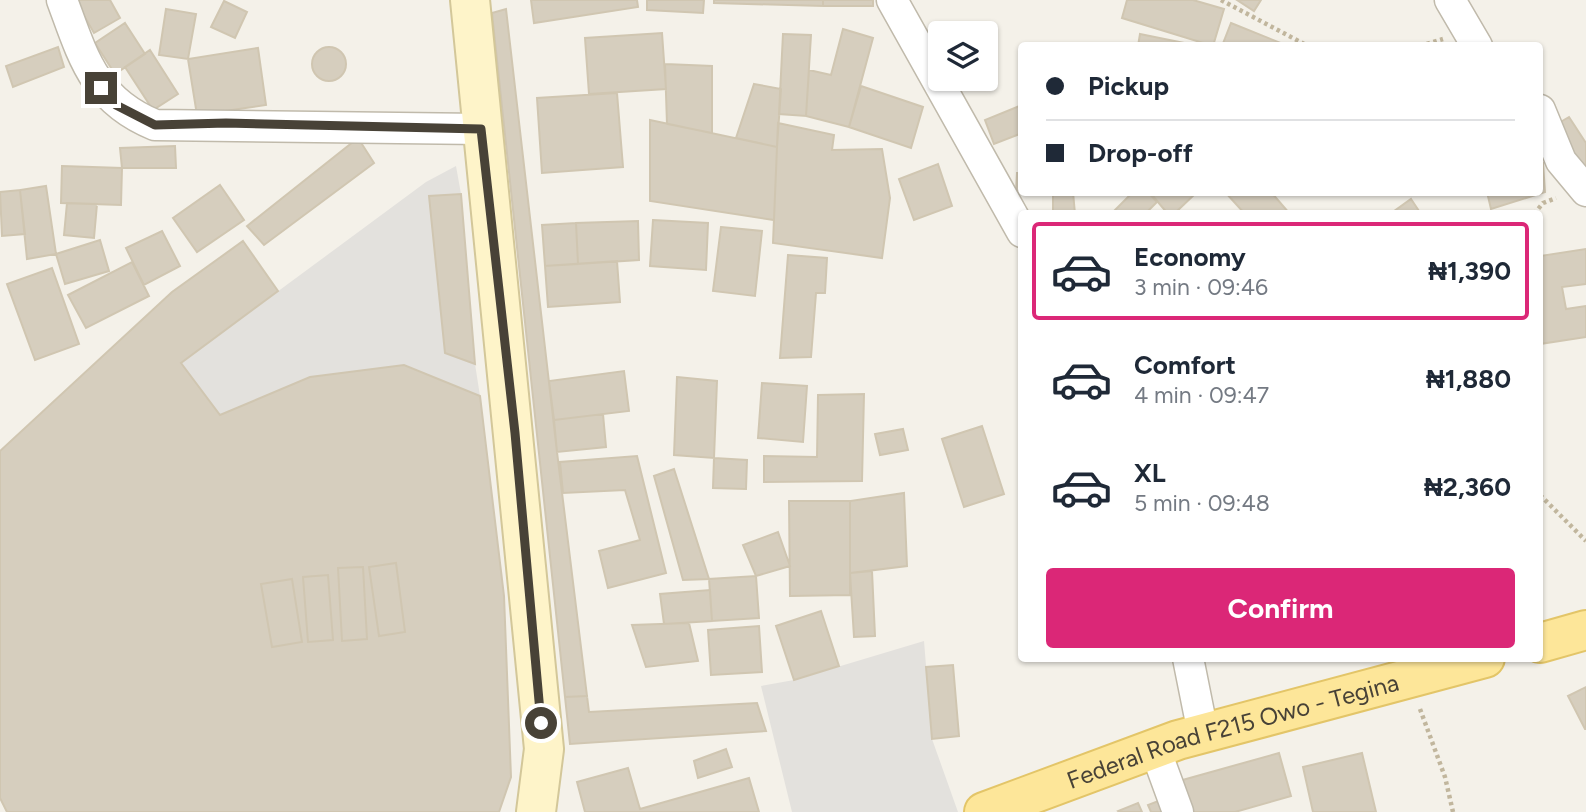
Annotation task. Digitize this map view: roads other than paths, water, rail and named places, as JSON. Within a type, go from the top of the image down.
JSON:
[{"type":"main road","points":[[470,0],[481,129],[515,433],[544,749],[536,812]]},
{"type":"main road","points":[[1543,642],[1586,630]]},
{"type":"main road","name":"Federal Road F215 Owo - Tegina","points":[[984,812],[1203,733],[1471,662]]},
{"type":"street","points":[[62,0],[89,67],[101,88],[116,105],[155,125],[226,123],[481,129]]},
{"type":"street","points":[[892,0],[1018,225]]},
{"type":"street","points":[[1450,0],[1475,42]]},
{"type":"street","points":[[1543,117],[1561,161],[1586,191]]},
{"type":"street","points":[[1189,662],[1203,733]]},
{"type":"street","points":[[1156,748],[1178,812]]}]
